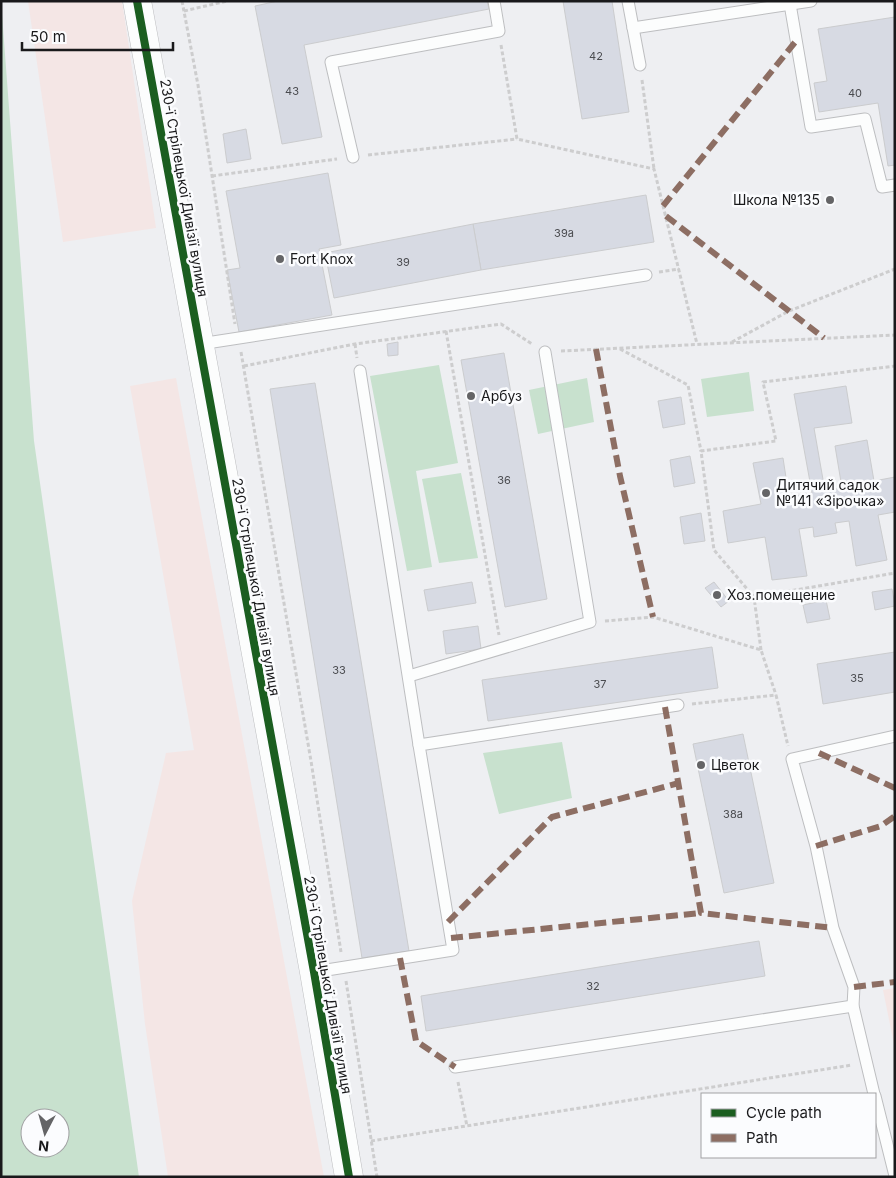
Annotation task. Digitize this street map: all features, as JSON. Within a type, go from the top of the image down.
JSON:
[{"type":"street","name":"230-ї Стрілецької Дивізії вулиця","points":[[137,1],[314,972],[349,1177]]},
{"type":"lane","points":[[353,157],[330,62],[499,31],[494,1]]},
{"type":"lane","points":[[628,1],[640,64]]},
{"type":"lane","points":[[633,28],[811,1]]},
{"type":"lane","points":[[790,4],[811,127],[865,119],[882,187],[895,185]]},
{"type":"lane","points":[[200,344],[646,274]]},
{"type":"lane","points":[[409,676],[590,622],[545,352]]},
{"type":"lane","points":[[314,972],[453,950],[360,371]]},
{"type":"lane","points":[[420,745],[678,706]]},
{"type":"lane","points":[[874,1093],[853,1006],[854,987],[833,928],[816,846],[792,759],[895,736]]},
{"type":"lane","points":[[455,1067],[853,1006]]},
{"type":"lane","points":[[876,1099],[895,1176]]},
{"type":"path","points":[[182,1],[198,85],[238,338],[312,771],[377,1177]]},
{"type":"path","points":[[184,11],[227,1]]},
{"type":"path","points":[[499,31],[517,139],[654,169]]},
{"type":"path","points":[[640,64],[654,169],[697,344]]},
{"type":"path","points":[[729,343],[788,312],[895,269]]},
{"type":"path","points":[[244,366],[355,344],[501,324],[545,352],[895,335]]},
{"type":"path","points":[[446,331],[501,648]]},
{"type":"path","points":[[619,348],[688,385],[701,450],[714,550],[754,596],[761,650],[776,696],[792,759]]},
{"type":"path","points":[[701,450],[776,441],[763,382],[895,366]]},
{"type":"path","points":[[754,596],[895,574]]},
{"type":"path","points":[[590,622],[653,617],[761,650]]},
{"type":"path","points":[[678,706],[776,696]]},
{"type":"path","points":[[371,1141],[866,1062]]},
{"type":"path","points":[[455,1067],[467,1126]]},
{"type":"shaded area","points":[[28,1],[122,1],[156,228],[63,242]]},
{"type":"shaded area","points":[[176,378],[324,1177],[168,1177],[145,1024],[132,901],[166,753],[194,750],[130,386]]},
{"type":"shaded area","points":[[895,988],[895,1049],[883,990]]},
{"type":"green space","points":[[1,1],[34,441],[139,1177],[1,1177]]},
{"type":"green space","points":[[439,365],[458,463],[416,471],[432,567],[407,571],[370,376]]},
{"type":"green space","points":[[749,372],[754,411],[707,417],[701,379]]},
{"type":"green space","points":[[587,378],[594,422],[538,434],[529,390]]},
{"type":"green space","points":[[461,473],[478,558],[439,563],[422,479]]},
{"type":"green space","points":[[562,742],[572,798],[499,814],[483,753]]},
{"type":"building","points":[[278,1],[487,1],[489,9],[304,45],[322,137],[282,144],[255,6]]},
{"type":"building","points":[[563,1],[612,1],[629,112],[582,119]]},
{"type":"building","points":[[895,17],[895,165],[888,166],[878,103],[819,112],[814,83],[827,81],[818,29]]},
{"type":"building","points":[[246,129],[251,159],[227,163],[223,134]]},
{"type":"building","name":"Fort Knox","points":[[328,173],[341,245],[319,249],[332,315],[239,332],[227,270],[240,268],[226,191]]},
{"type":"building","points":[[646,195],[654,242],[481,270],[473,224]]},
{"type":"building","points":[[473,224],[481,270],[334,298],[325,253]]},
{"type":"building","points":[[398,342],[398,355],[388,356],[387,344]]},
{"type":"building","points":[[504,353],[547,599],[505,607],[461,360]]},
{"type":"building","points":[[315,383],[409,951],[362,958],[270,389]]},
{"type":"building","name":"Дитячий садок №141 «Зiрочка»","points":[[846,386],[852,423],[814,428],[825,491],[842,488],[835,446],[867,440],[874,481],[895,477],[895,512],[878,515],[887,560],[856,566],[849,521],[835,523],[837,533],[814,537],[813,527],[799,529],[807,576],[772,580],[765,537],[728,543],[723,511],[761,504],[753,463],[783,458],[789,497],[812,493],[794,394]]},
{"type":"building","points":[[681,397],[685,424],[663,428],[658,401]]},
{"type":"building","points":[[690,456],[695,483],[674,487],[670,460]]},
{"type":"building","points":[[701,513],[705,541],[684,544],[680,517]]},
{"type":"building","points":[[472,582],[476,603],[428,611],[424,590]]},
{"type":"building","name":"Хоз.помещение","points":[[714,582],[729,601],[721,607],[705,588]]},
{"type":"building","points":[[892,589],[895,606],[875,610],[872,592]]},
{"type":"building","points":[[826,600],[830,619],[807,623],[803,605]]},
{"type":"building","points":[[478,626],[481,649],[446,654],[443,631]]},
{"type":"building","points":[[712,647],[718,688],[488,721],[482,680]]},
{"type":"building","points":[[895,652],[895,692],[823,704],[817,664]]},
{"type":"building","points":[[743,734],[774,883],[724,893],[693,744]]},
{"type":"building","points":[[759,941],[765,976],[426,1031],[421,996]]},
{"type":"marked path","points":[[663,206],[796,41]]},
{"type":"marked path","points":[[666,216],[824,338]]},
{"type":"marked path","points":[[596,349],[620,476],[653,617]]},
{"type":"marked path","points":[[665,707],[701,913],[833,928]]},
{"type":"marked path","points":[[819,753],[895,788]]},
{"type":"marked path","points":[[448,922],[552,817],[679,783]]},
{"type":"marked path","points":[[816,846],[881,826],[895,816]]},
{"type":"marked path","points":[[451,938],[701,913]]},
{"type":"marked path","points":[[400,958],[416,1041],[455,1067]]},
{"type":"marked path","points":[[854,987],[895,982]]},
{"type":"cycle path","points":[[137,1],[314,972],[349,1177]]},
{"type":"place","name":"Школа №135","points":[[830,200]]},
{"type":"place","name":"Fort Knox","points":[[280,259]]},
{"type":"place","name":"Арбуз","points":[[471,396]]},
{"type":"place","name":"Дитячий садок №141 «Зiрочка»","points":[[766,493]]},
{"type":"place","name":"Хоз.помещение","points":[[717,595]]},
{"type":"place","name":"Цветок","points":[[701,765]]}]
